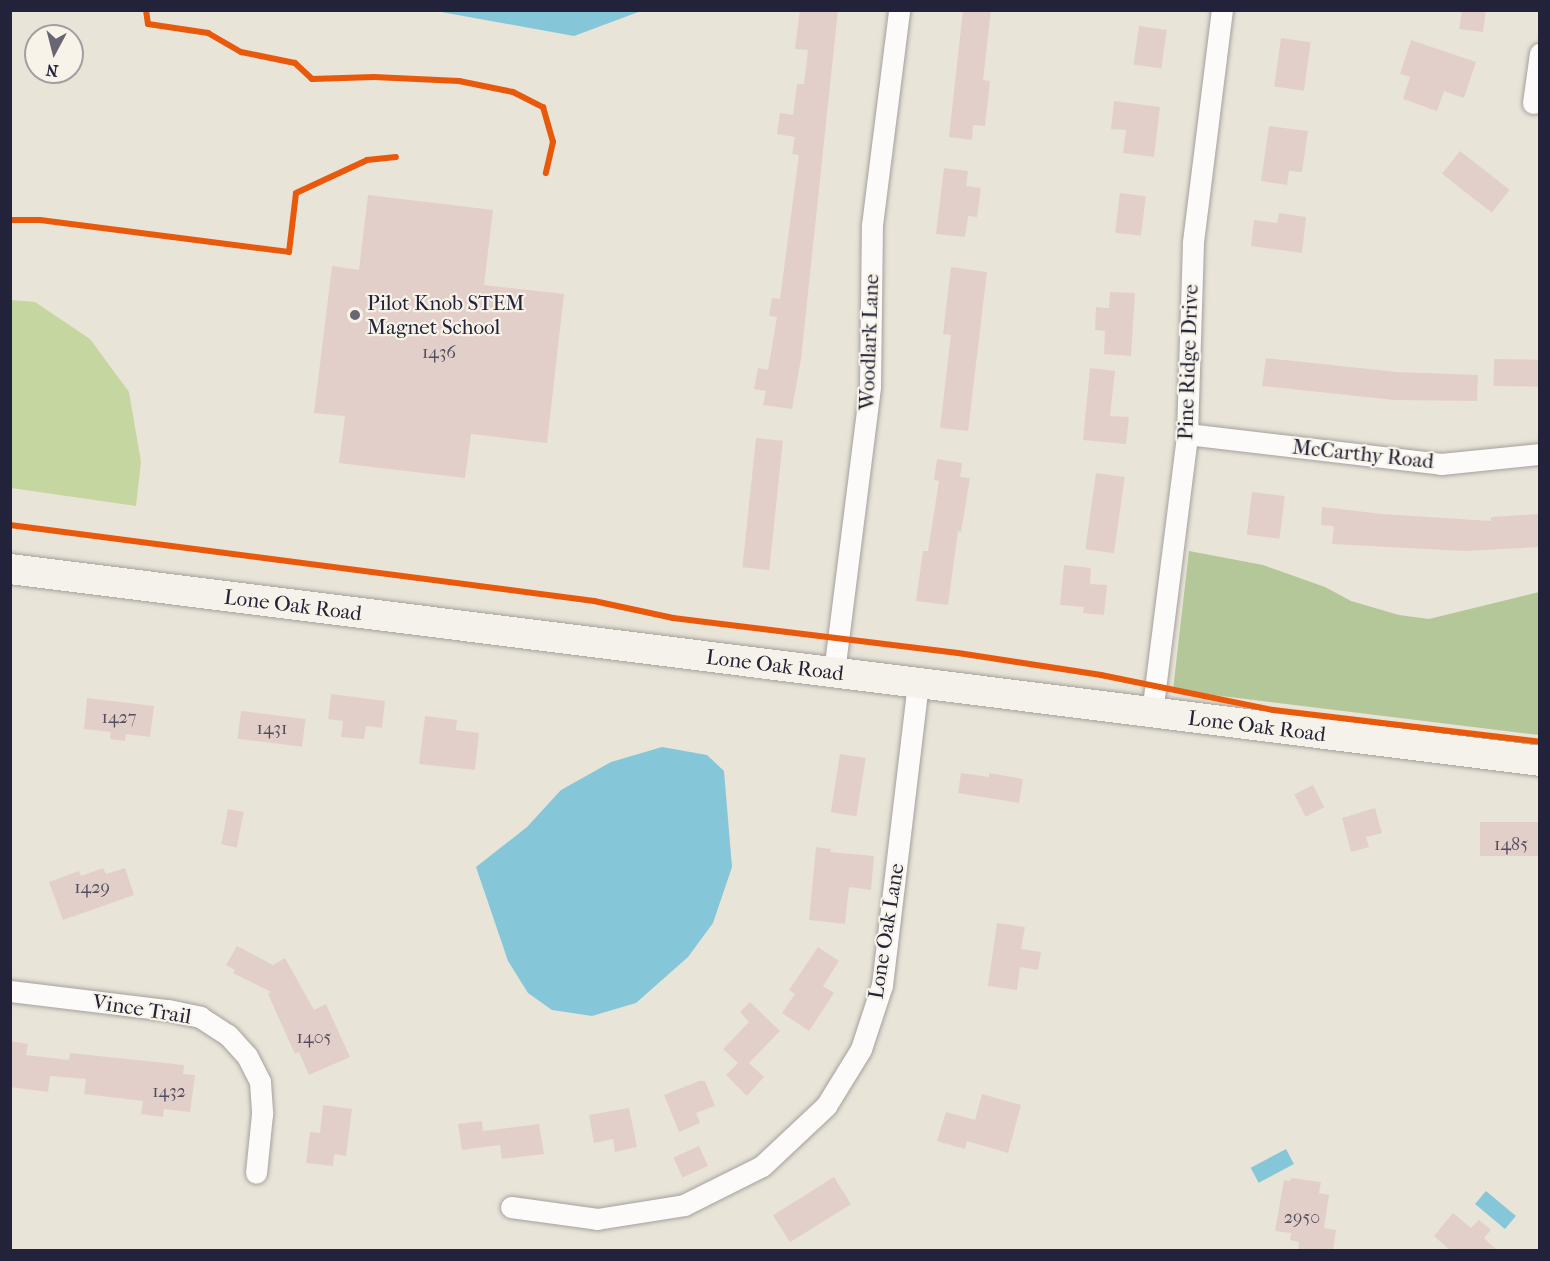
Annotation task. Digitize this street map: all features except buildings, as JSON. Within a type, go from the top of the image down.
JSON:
[{"type":"main road","name":"Lone Oak Road","points":[[10,569],[1539,761]]},
{"type":"street","name":"Woodlark Lane","points":[[834,672],[870,386],[872,225],[899,10]]},
{"type":"street","name":"Pine Ridge Drive","points":[[1152,713],[1187,434],[1193,242],[1222,10]]},
{"type":"street","points":[[1533,104],[1539,53]]},
{"type":"street","name":"McCarthy Road","points":[[1187,434],[1441,464],[1539,454]]},
{"type":"street","name":"Lone Oak Lane","points":[[511,1207],[597,1219],[684,1205],[762,1166],[826,1106],[861,1049],[882,985],[918,683]]},
{"type":"street","name":"Vince Trail","points":[[10,991],[168,1010],[200,1017],[228,1035],[247,1056],[260,1082],[262,1114],[256,1173]]},
{"type":"green space","points":[[11,300],[35,302],[90,339],[129,392],[141,462],[136,506],[11,488]]},
{"type":"green space","points":[[1189,551],[1263,565],[1325,587],[1351,601],[1399,615],[1429,619],[1539,592],[1539,735],[1173,690]]},
{"type":"water","points":[[436,11],[641,11],[574,36]]},
{"type":"water","points":[[662,747],[707,755],[724,771],[732,867],[713,923],[688,957],[636,1003],[592,1016],[552,1010],[528,993],[508,961],[476,867],[527,827],[561,790],[611,762]]},
{"type":"water","points":[[1286,1149],[1294,1164],[1259,1183],[1251,1168]]},
{"type":"water","points":[[1486,1191],[1516,1216],[1505,1229],[1475,1204]]},
{"type":"cycle path","points":[[146,10],[148,24],[208,33],[241,52],[295,63],[312,79],[374,77],[459,81],[513,92],[543,107],[553,142],[546,173]]},
{"type":"cycle path","points":[[10,220],[40,220],[289,252],[296,193],[367,160],[396,157]]},
{"type":"cycle path","points":[[10,525],[594,601],[673,618],[958,653],[1101,675],[1273,710],[1540,742]]},
{"type":"place","name":"Pilot Knob STEM Magnet School","points":[[355,315]]}]
